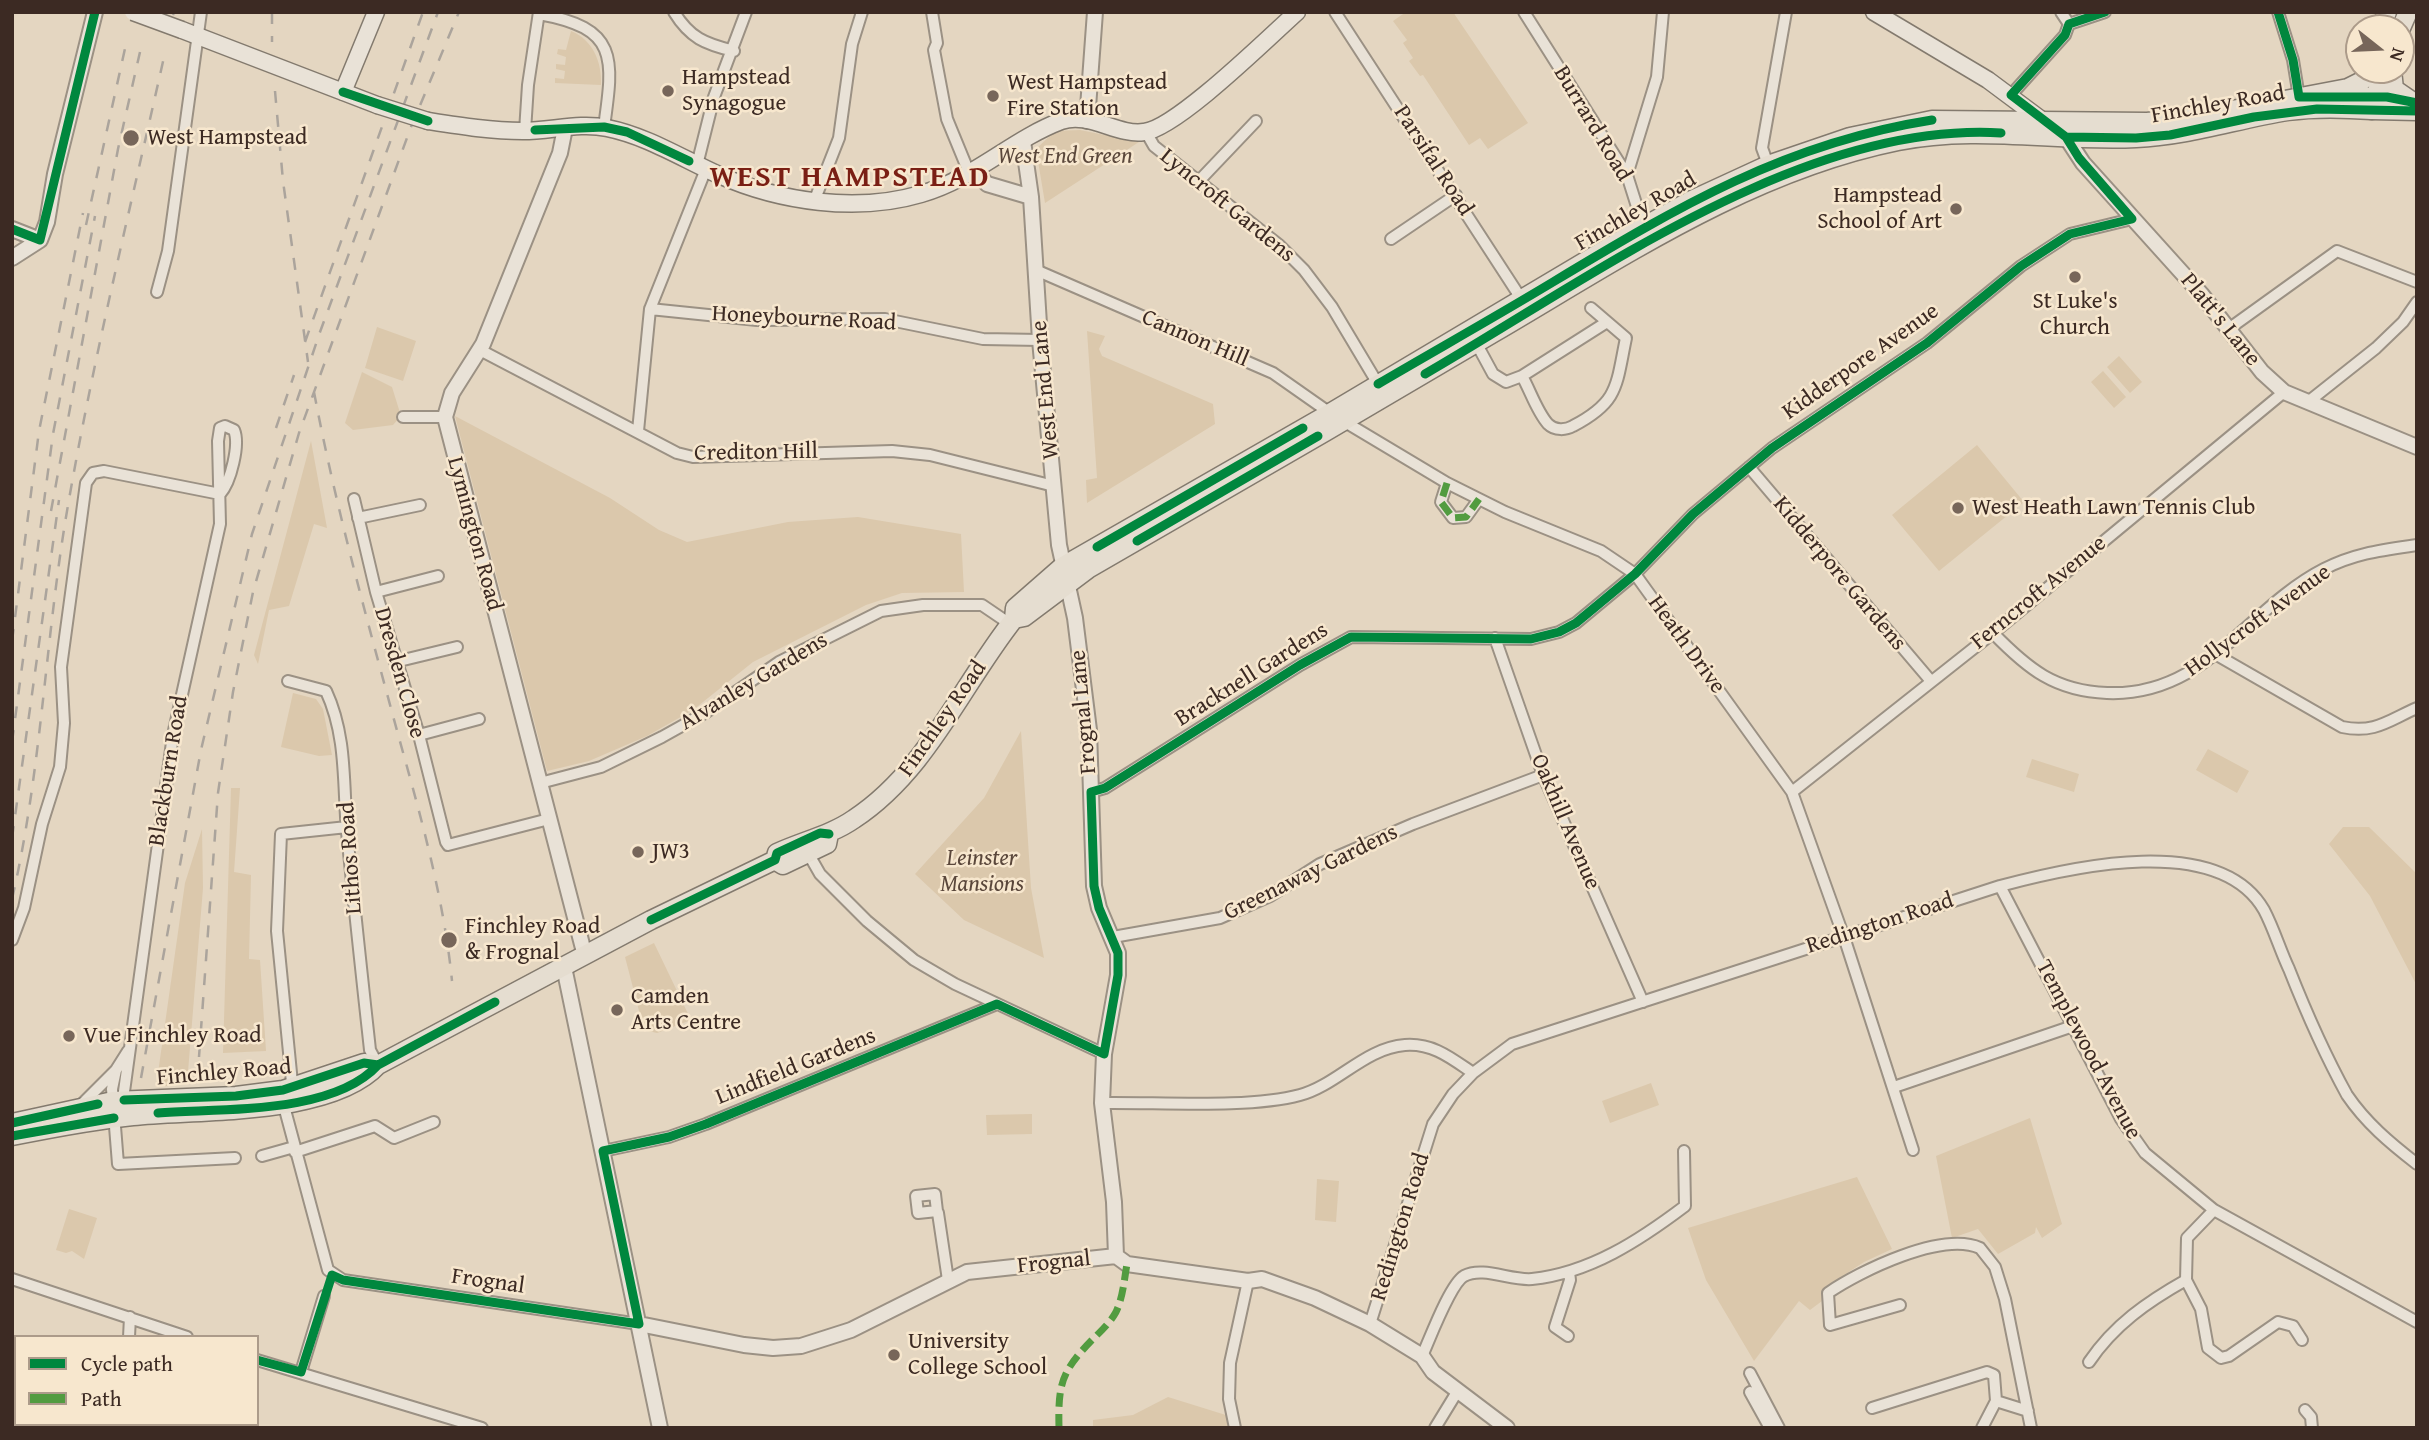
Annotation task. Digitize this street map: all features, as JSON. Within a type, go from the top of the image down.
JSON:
[{"type":"main road","points":[[133,12],[377,105],[428,121],[525,131],[604,127],[627,132],[751,188],[847,204],[919,195],[973,173],[1023,141],[1065,120],[1087,121],[1135,133],[1162,126],[1212,89],[1297,12]]},
{"type":"main road","points":[[343,92],[376,12]]},
{"type":"main road","points":[[1874,12],[2011,95],[2066,136]]},
{"type":"main road","points":[[2393,84],[2394,89],[2416,103]]},
{"type":"main road","name":"Finchley Road","points":[[12,1123],[77,1109],[290,1100],[368,1076],[378,1065],[775,860],[777,853],[820,834],[829,834],[872,806],[910,770],[1012,621],[1015,608],[1065,574],[1338,417],[1646,234],[1739,194],[1771,172],[1850,137],[1908,124],[1956,119],[2123,123],[2169,121],[2348,88],[2417,111]]},
{"type":"main road","name":"Finchley Road","points":[[1771,172],[1935,135],[1984,132],[2149,137],[2206,129],[2366,94],[2416,103]]},
{"type":"main road","name":"Finchley Road","points":[[1338,417],[1378,384],[1473,337]]},
{"type":"main road","name":"Finchley Road","points":[[775,860],[783,866],[827,844],[829,834]]},
{"type":"main road","name":"Finchley Road","points":[[12,1136],[117,1106]]},
{"type":"street","points":[[12,258],[40,240],[95,12]]},
{"type":"street","points":[[157,292],[168,251],[201,12]]},
{"type":"street","points":[[674,12],[691,36],[702,43],[734,51]]},
{"type":"street","points":[[638,431],[650,309],[702,167],[714,97],[734,51],[746,12]]},
{"type":"street","points":[[815,200],[839,138],[852,44],[862,12]]},
{"type":"street","points":[[932,12],[937,43],[934,50],[947,119],[973,173],[987,184],[1031,197]]},
{"type":"street","points":[[1087,121],[1095,12]]},
{"type":"street","name":"Parsifal Road","points":[[1335,12],[1526,306]]},
{"type":"street","name":"Burrard Road","points":[[1524,12],[1627,175],[1646,234]]},
{"type":"street","points":[[1627,175],[1657,77],[1663,12]]},
{"type":"street","points":[[1771,172],[1762,148],[1786,12]]},
{"type":"street","points":[[2011,95],[2066,35],[2069,24],[2061,12]]},
{"type":"street","points":[[2069,24],[2105,12]]},
{"type":"street","points":[[2278,12],[2304,96]]},
{"type":"street","points":[[525,131],[528,85],[539,13],[572,20],[590,29],[600,42],[609,61],[610,86],[604,127]]},
{"type":"street","points":[[1198,183],[1256,121]]},
{"type":"street","points":[[403,416],[445,417],[452,393],[480,350],[560,153],[565,128]]},
{"type":"street","name":"Lyncroft Gardens","points":[[1146,132],[1154,146],[1279,245],[1304,270],[1332,307],[1378,384]]},
{"type":"street","name":"Platt's Lane","points":[[2066,136],[2079,158],[2230,328],[2262,372],[2284,392],[2417,447]]},
{"type":"street","name":"West End Lane","points":[[1023,141],[1031,197],[1038,271],[1040,340],[1065,574]]},
{"type":"street","points":[[1391,239],[1456,195]]},
{"type":"street","name":"Kidderpore Avenue","points":[[1635,574],[1693,514],[1749,467],[1793,432],[1927,343],[2006,277],[2058,240],[2089,228],[2132,219]]},
{"type":"street","points":[[12,229],[40,240]]},
{"type":"street","points":[[2230,328],[2337,251],[2417,282]]},
{"type":"street","name":"Cannon Hill","points":[[1038,271],[1273,373],[1338,417]]},
{"type":"street","points":[[2308,402],[2376,348],[2403,322],[2417,302]]},
{"type":"street","points":[[1522,376],[1549,425],[1557,429],[1567,429],[1604,408],[1615,383],[1626,338],[1591,308]]},
{"type":"street","name":"Honeybourne Road","points":[[650,309],[757,320],[885,319],[983,339],[1040,340]]},
{"type":"street","points":[[1473,337],[1493,374],[1506,382],[1522,376],[1607,322]]},
{"type":"street","name":"Crediton Hill","points":[[480,350],[677,453],[693,457],[892,451],[930,455],[1054,486]]},
{"type":"street","name":"Ferncroft Avenue","points":[[1792,792],[1930,680],[1993,633],[2284,392]]},
{"type":"street","name":"Lymington Road","points":[[445,417],[585,956]]},
{"type":"street","name":"Heath Drive","points":[[1338,417],[1447,483],[1601,551],[1635,574],[1792,792],[1844,935],[1913,1150]]},
{"type":"street","name":"Blackburn Road","points":[[117,1106],[128,1051],[168,767],[184,680],[220,524],[218,441],[220,428],[225,426],[234,430],[236,440],[227,484],[220,494]]},
{"type":"street","name":"Kidderpore Gardens","points":[[1749,467],[1930,680]]},
{"type":"street","points":[[12,940],[23,912],[42,824],[60,767],[64,723],[61,667],[86,483],[93,473],[104,471],[220,494]]},
{"type":"street","points":[[1447,483],[1441,502],[1452,518],[1466,517],[1479,499]]},
{"type":"street","name":"Dresden Close","points":[[354,499],[395,662],[419,735],[448,845],[549,819]]},
{"type":"street","points":[[358,518],[420,505]]},
{"type":"street","name":"Hollycroft Avenue","points":[[1993,633],[2036,673],[2084,691],[2129,694],[2158,689],[2194,671],[2322,570],[2359,553],[2417,545]]},
{"type":"street","name":"Frognal Lane","points":[[1065,574],[1089,730],[1094,886],[1099,908],[1118,953],[1118,975],[1104,1054],[1102,1103],[1114,1202],[1116,1256]]},
{"type":"street","name":"Bracknell Gardens","points":[[1091,792],[1104,788],[1351,636],[1531,639],[1559,632],[1576,623],[1635,574]]},
{"type":"street","points":[[376,592],[438,576]]},
{"type":"street","name":"Alvanley Gardens","points":[[540,783],[601,767],[662,737],[705,713],[779,662],[881,611],[923,604],[982,605],[1012,621]]},
{"type":"street","name":"Oakhill Avenue","points":[[1495,638],[1543,775],[1643,1002]]},
{"type":"street","points":[[395,662],[457,647]]},
{"type":"street","points":[[2215,654],[2342,727],[2355,730],[2379,728],[2417,708]]},
{"type":"street","name":"Lithos Road","points":[[288,681],[320,688],[329,698],[345,764],[347,827],[370,1050],[378,1065]]},
{"type":"street","points":[[419,735],[479,719]]},
{"type":"street","name":"Greenaway Gardens","points":[[1113,937],[1220,918],[1270,896],[1320,864],[1413,824],[1543,775]]},
{"type":"street","name":"Frognal","points":[[347,827],[281,834],[277,931],[295,1150],[328,1270],[332,1276],[343,1280],[639,1324],[744,1345],[773,1348],[801,1346],[850,1330],[967,1272],[1116,1256],[1127,1264],[1248,1281],[1262,1279],[1304,1294],[1370,1324],[1422,1356],[1433,1372],[1507,1428]]},
{"type":"street","points":[[808,853],[820,874],[867,921],[914,960],[955,984],[1104,1054]]},
{"type":"street","name":"Redington Road","points":[[1370,1324],[1433,1124],[1453,1094],[1472,1073],[1512,1044],[1844,935],[2062,869],[2159,862],[2203,865],[2238,881],[2263,909],[2347,1095],[2360,1114],[2386,1141],[2417,1164]]},
{"type":"street","name":"Templewood Avenue","points":[[2000,886],[2121,1119],[2145,1153],[2214,1210],[2417,1322]]},
{"type":"street","points":[[564,967],[660,1428]]},
{"type":"street","name":"Lindfield Gardens","points":[[603,1151],[669,1137],[706,1124],[998,1004]]},
{"type":"street","points":[[1894,1087],[2073,1026]]},
{"type":"street","points":[[1102,1103],[1281,1099],[1315,1090],[1374,1054],[1405,1045],[1436,1048],[1472,1073]]},
{"type":"street","name":"Blackburn Road","points":[[77,1109],[116,1070],[128,1051]]},
{"type":"street","name":"Blackburn Road","points":[[116,1070],[112,1082],[117,1106]]},
{"type":"street","points":[[117,1106],[118,1164],[235,1158]]},
{"type":"street","points":[[262,1156],[295,1150],[374,1126],[394,1138],[434,1122]]},
{"type":"street","points":[[1422,1356],[1456,1284],[1466,1275],[1480,1273],[1531,1279],[1569,1272],[1596,1263],[1685,1206],[1685,1151]]},
{"type":"street","points":[[937,1210],[948,1280]]},
{"type":"street","points":[[2214,1210],[2187,1238],[2186,1280],[2201,1309],[2208,1348],[2221,1358],[2239,1350],[2278,1322],[2293,1326],[2302,1340]]},
{"type":"street","points":[[1900,1305],[1830,1325],[1828,1293],[1852,1277],[1920,1251],[1954,1245],[1980,1248],[1995,1267],[2005,1299],[2031,1428]]},
{"type":"street","points":[[1568,1336],[1555,1328],[1570,1280],[1569,1272]]},
{"type":"street","points":[[12,1279],[181,1335]]},
{"type":"street","points":[[2089,1362],[2125,1319],[2186,1280]]},
{"type":"street","points":[[1235,1428],[1228,1399],[1230,1363],[1248,1281]]},
{"type":"street","points":[[301,1372],[324,1296]]},
{"type":"street","points":[[129,1335],[130,1317]]},
{"type":"street","points":[[259,1361],[482,1428]]},
{"type":"street","points":[[1872,1408],[1987,1372],[1994,1375],[1996,1401],[1982,1428]]},
{"type":"street","points":[[1750,1373],[1779,1428]]},
{"type":"street","points":[[1435,1428],[1457,1392]]},
{"type":"street","points":[[1750,1392],[1770,1428]]},
{"type":"street","points":[[1996,1401],[2028,1411]]},
{"type":"street","points":[[2305,1409],[2311,1417],[2312,1428]]},
{"type":"green space","points":[[1406,12],[1453,12],[1528,123],[1488,149],[1480,138],[1469,145],[1423,75],[1420,76],[1409,61],[1413,58],[1403,43],[1407,40],[1393,21]]},
{"type":"green space","points":[[571,31],[585,40],[595,53],[600,68],[601,85],[555,83],[555,78],[564,79],[565,71],[556,69],[556,64],[565,65],[566,57],[557,54],[558,49],[566,50]]},
{"type":"green space","name":"West End Green","points":[[1080,130],[1139,142],[1045,203],[1036,149],[1055,131]]},
{"type":"green space","points":[[377,327],[416,341],[403,381],[365,368]]},
{"type":"green space","points":[[1087,331],[1105,336],[1099,349],[1102,356],[1213,404],[1215,424],[1087,503],[1086,480],[1097,478]]},
{"type":"green space","points":[[2119,356],[2142,382],[2130,393],[2107,367]]},
{"type":"green space","points":[[2103,371],[2126,397],[2114,408],[2091,382]]},
{"type":"green space","points":[[362,372],[392,387],[401,416],[393,425],[353,430],[345,423]]},
{"type":"green space","points":[[455,416],[610,498],[659,530],[687,542],[788,522],[858,517],[961,534],[964,592],[902,593],[866,605],[753,662],[693,710],[647,736],[589,761],[547,771]]},
{"type":"green space","points":[[311,441],[327,528],[314,524],[289,606],[269,610],[258,664],[254,655]]},
{"type":"green space","name":"West Heath Lawn Tennis Club","points":[[1977,445],[2024,502],[1939,571],[1892,515]]},
{"type":"green space","points":[[293,693],[316,699],[323,709],[332,755],[319,756],[281,747]]},
{"type":"green space","name":"Leinster Mansions","points":[[1021,731],[1031,888],[1044,958],[964,920],[915,874],[984,798]]},
{"type":"green space","points":[[2208,749],[2249,771],[2237,793],[2196,770]]},
{"type":"green space","points":[[2032,759],[2079,774],[2074,792],[2026,777]]},
{"type":"green space","points":[[231,788],[240,788],[234,872],[251,875],[249,959],[260,960],[266,1051],[223,1053]]},
{"type":"green space","points":[[2343,827],[2369,827],[2417,874],[2417,986],[2370,896],[2329,844]]},
{"type":"green space","points":[[202,829],[203,888],[187,1084],[156,1087],[185,883]]},
{"type":"green space","name":"Camden Arts Centre","points":[[654,943],[691,1020],[657,1033],[644,1030],[625,957]]},
{"type":"green space","points":[[1651,1083],[1659,1105],[1610,1123],[1602,1101]]},
{"type":"green space","points":[[1032,1114],[1032,1134],[987,1135],[986,1115]]},
{"type":"green space","points":[[2030,1118],[2062,1224],[2042,1238],[2036,1227],[2035,1233],[1998,1254],[1978,1229],[1952,1238],[1936,1156]]},
{"type":"green space","points":[[1857,1177],[1892,1249],[1864,1262],[1832,1283],[1826,1298],[1810,1310],[1799,1301],[1754,1361],[1706,1280],[1688,1228]]},
{"type":"green space","points":[[1317,1179],[1339,1181],[1336,1222],[1315,1220]]},
{"type":"green space","points":[[69,1209],[97,1218],[84,1259],[72,1251],[66,1253],[56,1250]]},
{"type":"green space","points":[[1168,1397],[1229,1416],[1228,1428],[1093,1428],[1093,1420],[1133,1415]]},
{"type":"railway","points":[[272,12],[272,42]]},
{"type":"railway","points":[[305,342],[423,12]]},
{"type":"railway","points":[[141,1078],[201,750],[252,534],[320,332],[438,12]]},
{"type":"railway","points":[[199,1057],[218,793],[233,692],[253,592],[299,433],[411,127],[459,12]]},
{"type":"railway","points":[[86,225],[126,44]]},
{"type":"railway","points":[[51,511],[118,149],[140,52]]},
{"type":"railway","points":[[12,899],[30,804],[59,565],[76,459],[164,57]]},
{"type":"railway","points":[[275,91],[283,181],[308,362]]},
{"type":"railway","points":[[12,641],[39,431],[83,213]]},
{"type":"railway","points":[[12,742],[53,434],[95,216]]},
{"type":"railway","points":[[276,428],[294,375]]},
{"type":"railway","points":[[314,392],[353,566],[431,858],[452,981]]},
{"type":"railway","points":[[12,838],[59,500]]},
{"type":"marked path","points":[[1447,483],[1441,502],[1453,518],[1466,517],[1479,499]]},
{"type":"marked path","points":[[1059,1428],[1059,1401],[1063,1380],[1073,1362],[1116,1312],[1127,1264]]},
{"type":"cycle path","points":[[12,229],[40,240],[95,12]]},
{"type":"cycle path","points":[[259,1361],[301,1372],[332,1275],[343,1280],[639,1324],[603,1151],[669,1137],[706,1124],[997,1004],[1104,1054],[1118,975],[1118,953],[1099,908],[1094,886],[1091,792],[1105,788],[1300,665],[1351,637],[1531,639],[1559,632],[1576,623],[1635,574],[1693,514],[1772,448],[1927,343],[2021,266],[2070,234],[2132,219],[2079,158],[2066,137],[2011,95],[2065,35],[2069,24],[2105,12]]},
{"type":"cycle path","points":[[2278,12],[2293,60],[2299,97],[2387,97],[2417,103]]},
{"type":"cycle path","points":[[343,92],[428,121]]},
{"type":"cycle path","points":[[2066,137],[2136,138],[2170,135],[2254,117],[2317,109],[2417,111]]},
{"type":"cycle path","points":[[1378,384],[1644,228],[1734,182],[1828,144],[1879,130],[1932,120]]},
{"type":"cycle path","points":[[535,130],[604,127],[627,132],[689,161]]},
{"type":"cycle path","points":[[1425,374],[1628,252],[1701,213],[1775,179],[1850,152],[1926,136],[2001,133]]},
{"type":"cycle path","points":[[1097,547],[1303,428]]},
{"type":"cycle path","points":[[1137,541],[1318,436]]},
{"type":"cycle path","points":[[651,920],[775,860],[777,853],[820,833],[829,834]]},
{"type":"cycle path","points":[[158,1113],[275,1106],[333,1093],[358,1081],[378,1065],[495,1002]]},
{"type":"cycle path","points":[[124,1100],[236,1096],[283,1090],[364,1063],[378,1065]]},
{"type":"cycle path","points":[[12,1123],[98,1104]]},
{"type":"cycle path","points":[[12,1136],[114,1118]]},
{"type":"place","name":"Hampstead Synagogue","points":[[668,91]]},
{"type":"place","name":"West Hampstead Fire Station","points":[[993,96]]},
{"type":"place","name":"West Hampstead","points":[[131,138]]},
{"type":"place","name":"Hampstead School of Art","points":[[1956,209]]},
{"type":"place","name":"St Luke's Church","points":[[2075,277]]},
{"type":"place","name":"West Heath Lawn Tennis Club","points":[[1958,508]]},
{"type":"place","name":"JW3","points":[[638,852]]},
{"type":"place","name":"Finchley Road & Frognal","points":[[449,940]]},
{"type":"place","name":"Camden Arts Centre","points":[[617,1010]]},
{"type":"place","name":"Vue Finchley Road","points":[[69,1036]]},
{"type":"place","name":"University College School","points":[[894,1355]]},
{"type":"district","name":"WEST HAMPSTEAD","points":[[850,178]]}]
